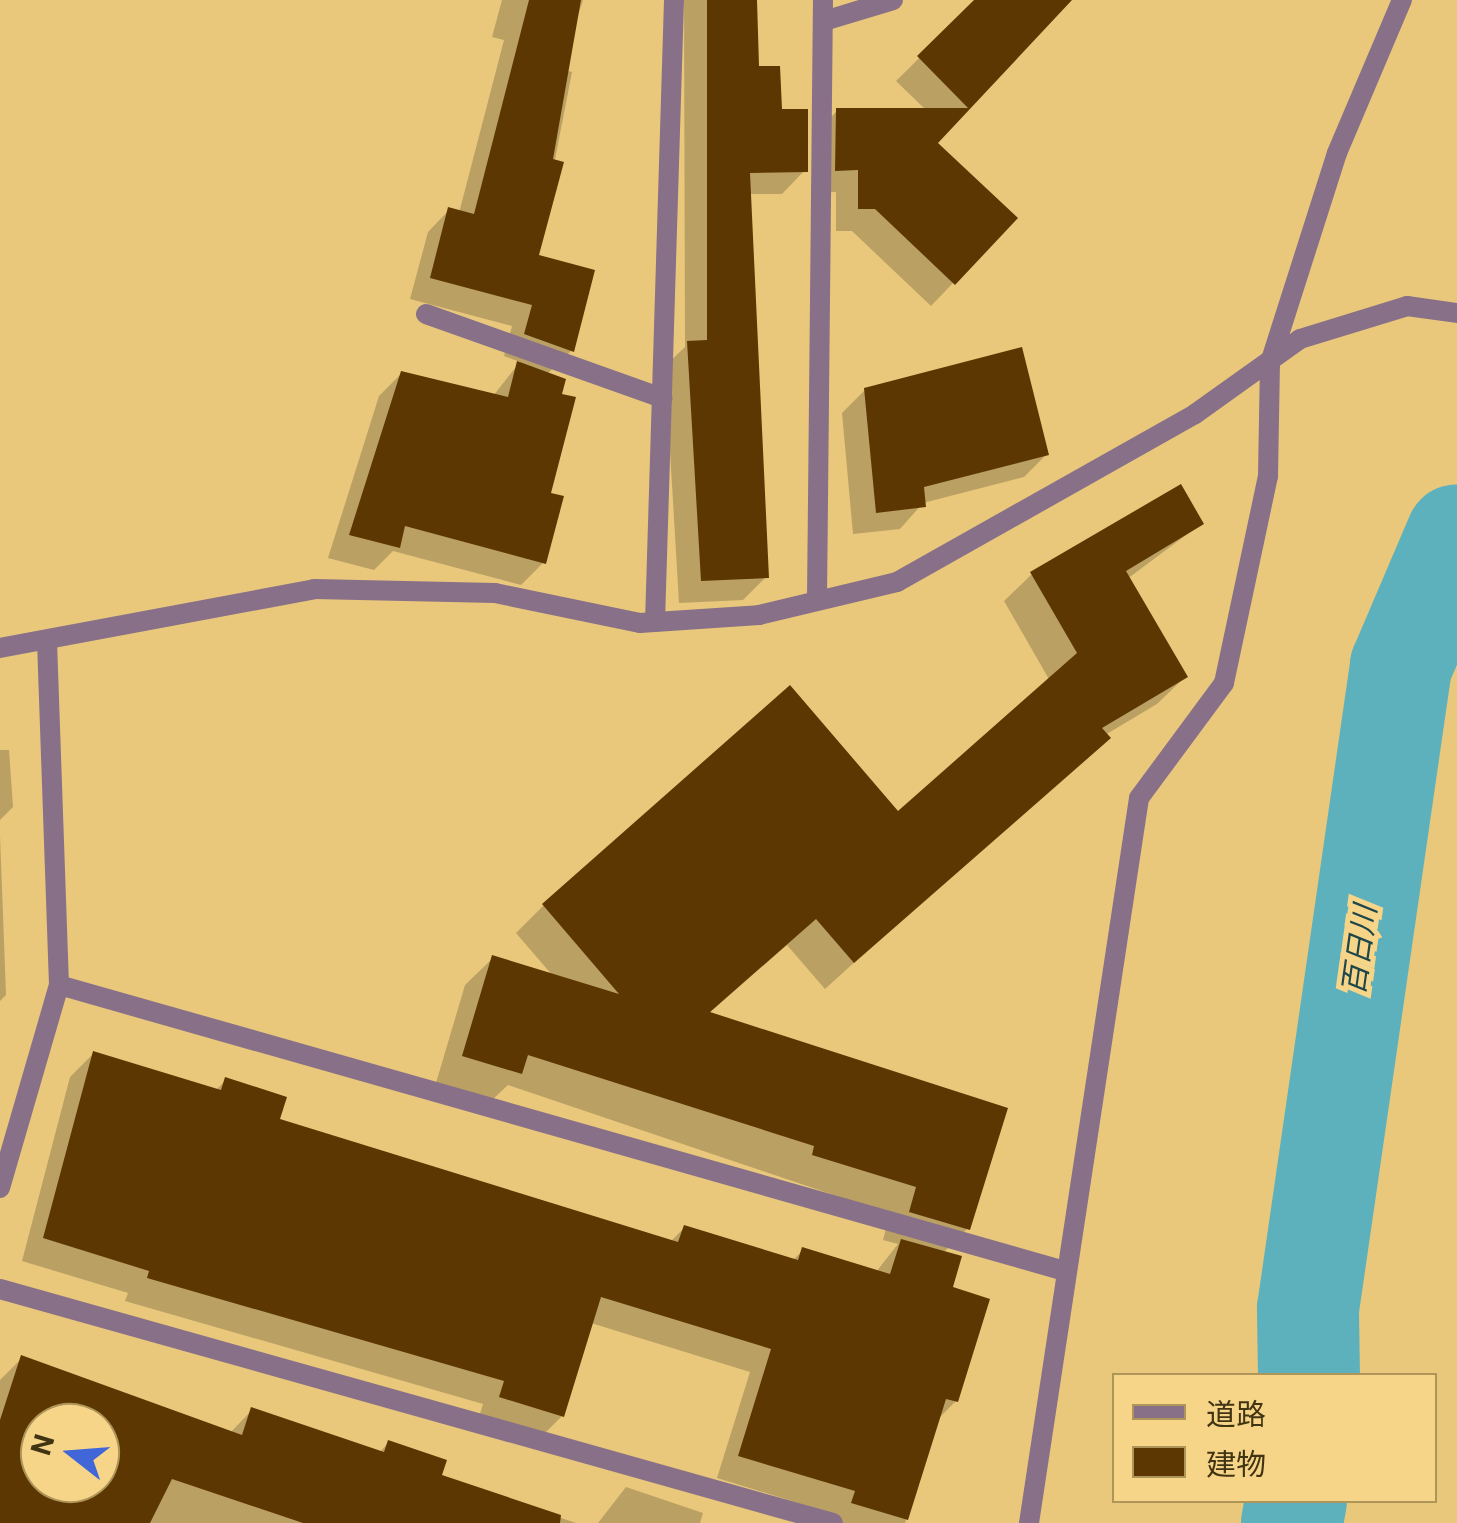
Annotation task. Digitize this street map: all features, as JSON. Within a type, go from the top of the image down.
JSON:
[{"type":"street","points":[[654,622],[674,0]]},
{"type":"street","points":[[817,600],[824,10],[893,0]]},
{"type":"street","points":[[1029,1523],[1139,798],[1224,683],[1238,635],[1268,476],[1270,363],[1337,152],[1402,0]]},
{"type":"street","points":[[0,648],[332,588],[496,593],[654,622],[817,600],[897,582],[1270,363],[1300,339],[1359,315],[1407,306],[1457,313]]},
{"type":"street","points":[[426,314],[662,398]]},
{"type":"street","points":[[0,1188],[60,985],[47,641]]},
{"type":"street","points":[[60,985],[1065,1270]]},
{"type":"street","points":[[0,1289],[833,1523]]},
{"type":"building","points":[[529,0],[581,0],[553,159],[564,162],[539,255],[595,270],[574,352],[524,334],[532,305],[430,278],[448,207],[474,214]]},
{"type":"building","points":[[707,0],[757,0],[759,66],[780,66],[782,109],[808,109],[808,172],[750,173],[769,578],[701,581],[687,341],[707,340]]},
{"type":"building","points":[[974,0],[1072,0],[938,143],[1018,218],[955,285],[875,209],[858,209],[858,170],[835,171],[836,108],[968,108],[917,56]]},
{"type":"building","points":[[1022,347],[1049,455],[924,487],[926,507],[876,513],[864,388]]},
{"type":"building","points":[[517,361],[566,379],[562,394],[576,397],[551,493],[564,496],[546,564],[405,526],[400,548],[349,535],[401,371],[508,397]]},
{"type":"building","points":[[1181,484],[1204,524],[1126,571],[1188,677],[1102,728],[1111,738],[854,963],[816,919],[710,1012],[1008,1108],[970,1230],[909,1212],[916,1187],[812,1155],[814,1146],[528,1055],[522,1074],[462,1056],[492,955],[619,994],[542,904],[790,685],[898,811],[1077,653],[1030,572]]},
{"type":"building","points":[[93,1051],[221,1090],[225,1077],[287,1097],[280,1119],[678,1242],[684,1225],[798,1260],[802,1247],[890,1274],[901,1239],[962,1256],[953,1287],[990,1299],[958,1402],[946,1399],[908,1520],[851,1503],[855,1491],[738,1456],[771,1349],[601,1297],[564,1417],[499,1397],[504,1381],[147,1278],[149,1271],[43,1238]]},
{"type":"building","points":[[21,1355],[242,1435],[251,1407],[384,1452],[388,1440],[447,1460],[442,1475],[561,1515],[560,1523],[303,1523],[172,1479],[150,1523],[0,1523],[0,1420]]},
{"type":"waterway","name":"百日川","points":[[1309,1373],[1308,1309],[1401,666],[1457,535]]},
{"type":"waterway","name":"百日川","points":[[1292,1523],[1295,1503]]}]
